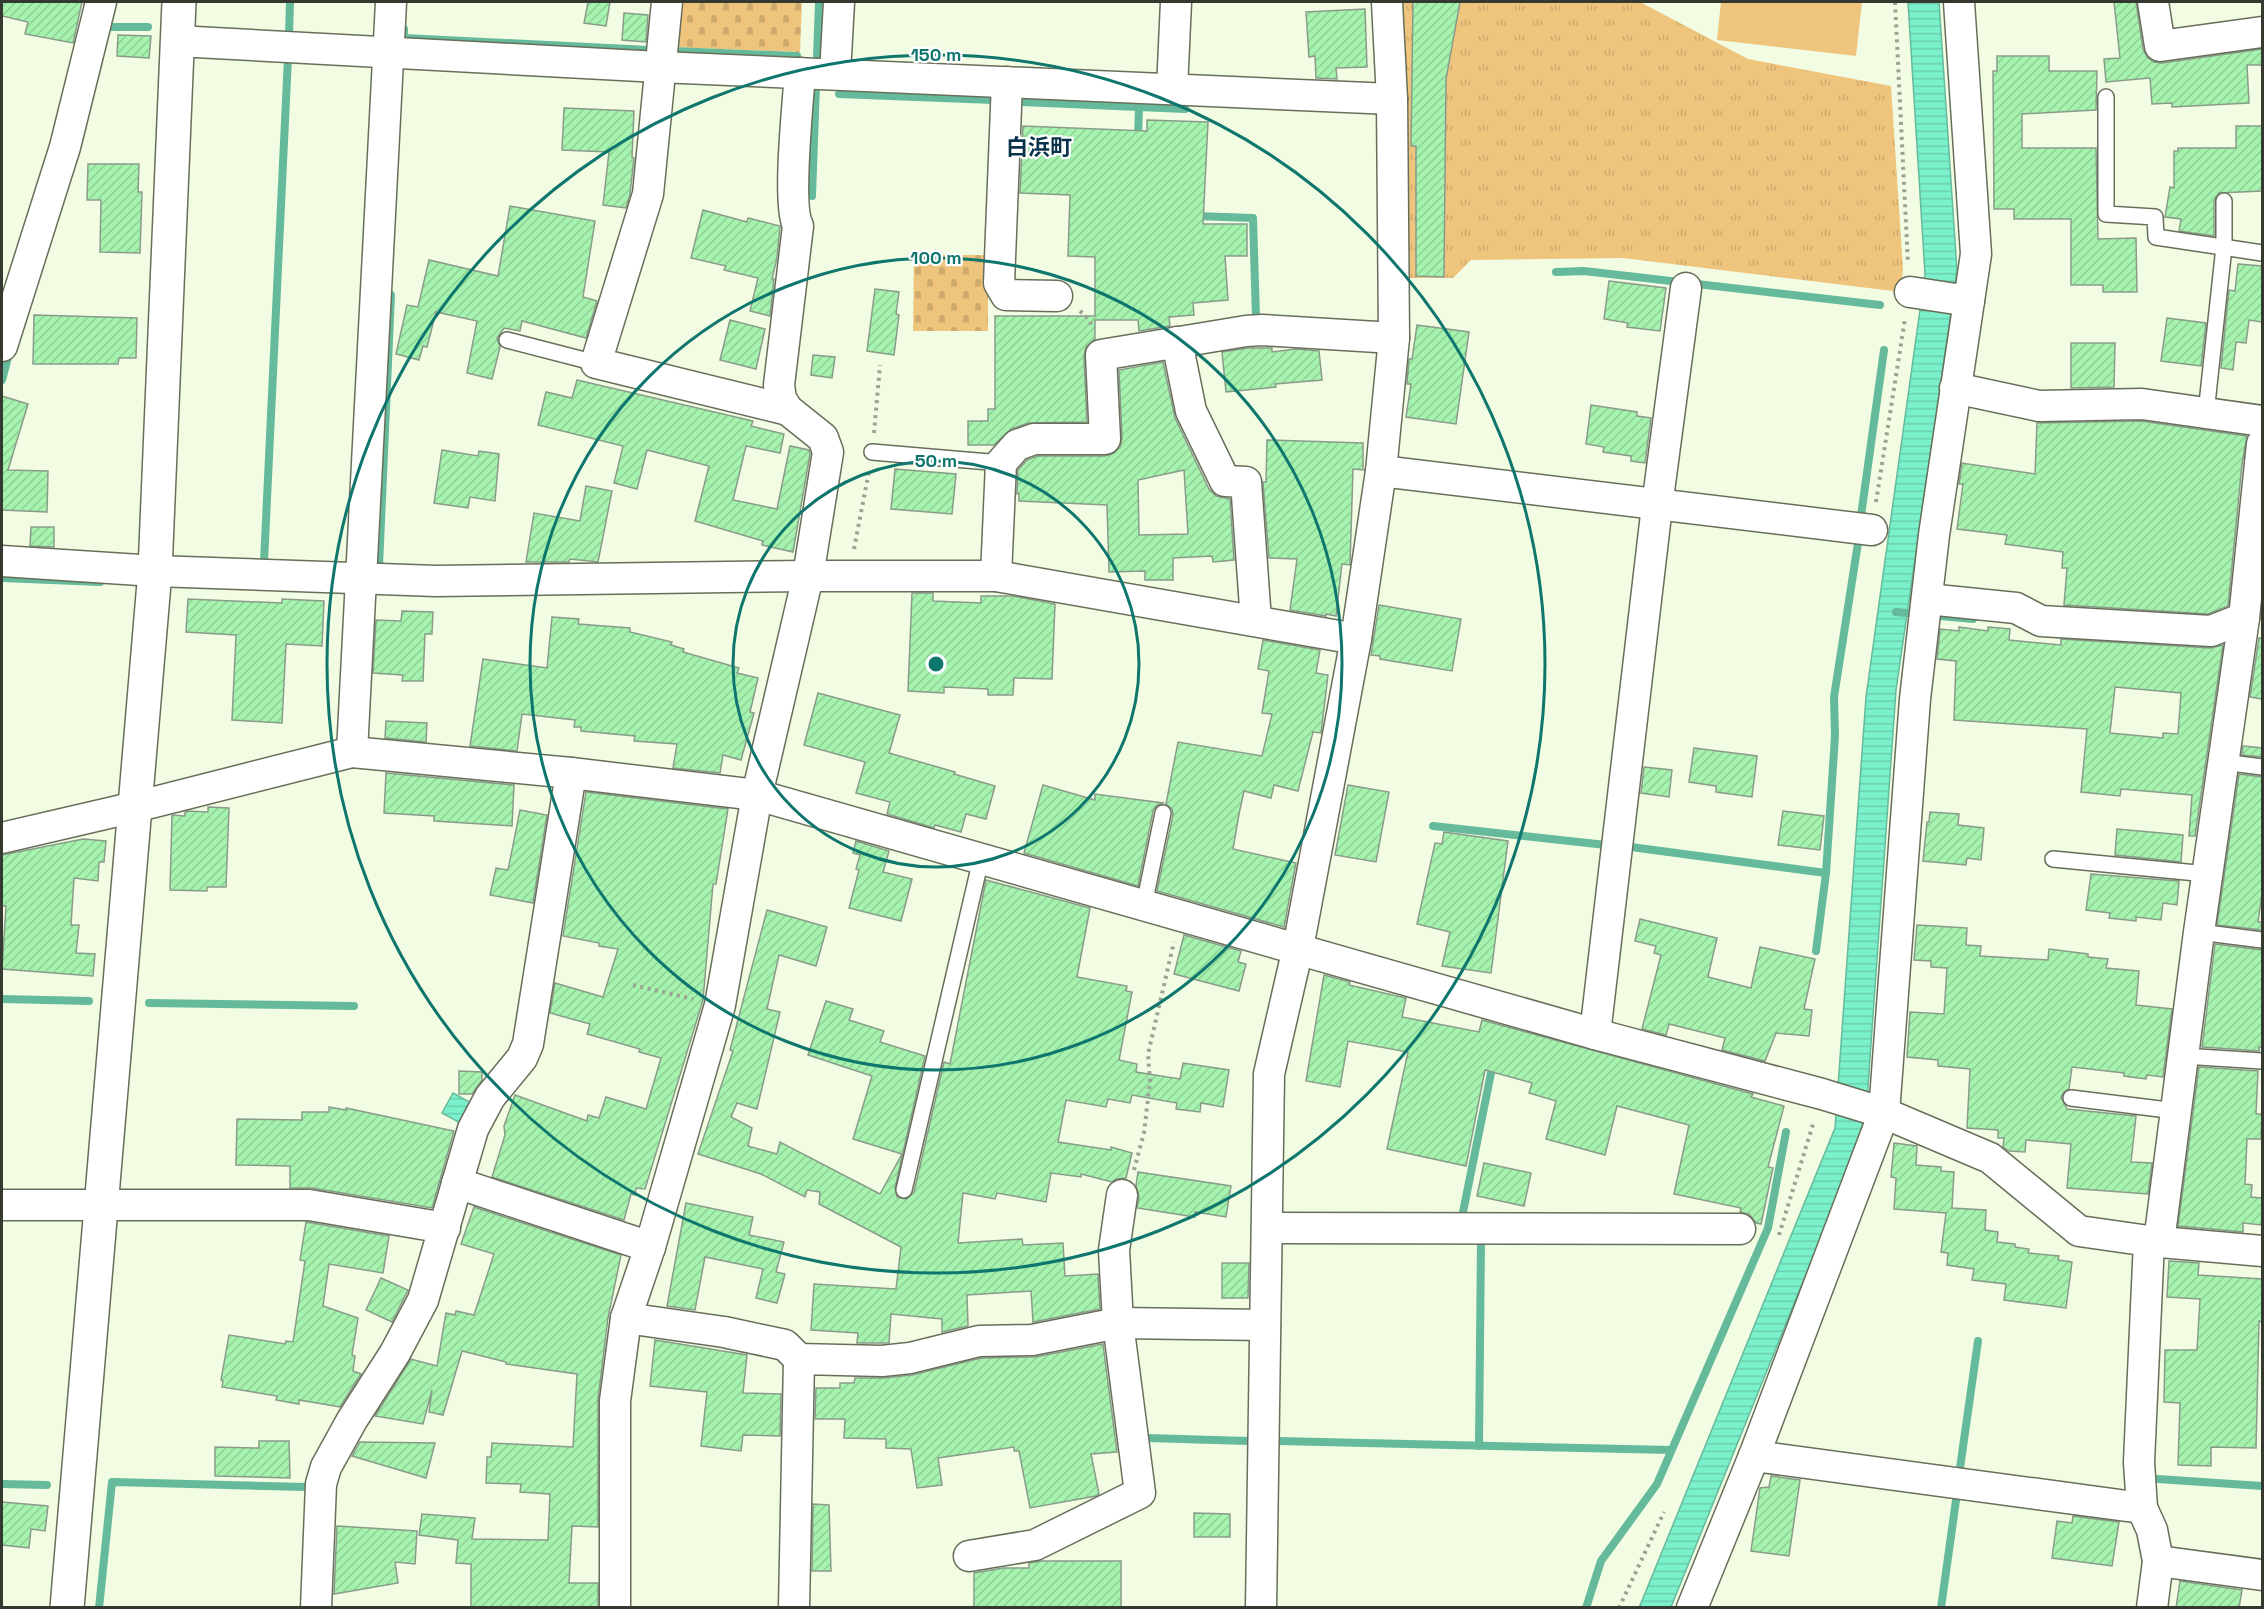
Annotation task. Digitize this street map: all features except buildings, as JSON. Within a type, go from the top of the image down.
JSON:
[{"type":"street","points":[[2,346],[65,147],[101,2]]},
{"type":"street","points":[[67,1608],[155,571],[179,2]]},
{"type":"street","points":[[352,752],[391,2]]},
{"type":"street","points":[[667,2],[648,194],[596,363],[788,410]]},
{"type":"street","points":[[615,1608],[615,1401],[626,1317],[650,1247],[720,1005],[757,795],[808,576],[828,452],[823,438],[788,410],[781,399],[779,385],[798,226],[794,219],[793,197],[817,74],[839,2]]},
{"type":"street","points":[[1172,89],[1176,2]]},
{"type":"street","points":[[1261,1608],[1269,1074],[1298,948],[1356,639],[1381,471],[1394,338],[1392,99],[1387,2]]},
{"type":"street","points":[[1692,1608],[1754,1456],[1878,1112],[1915,699],[1964,300],[1976,254],[1959,2]]},
{"type":"street","points":[[2153,2],[2160,46],[2262,32]]},
{"type":"street","points":[[177,41],[659,67],[1392,99]]},
{"type":"street","points":[[1007,82],[999,283],[1006,295],[1057,296]]},
{"type":"street","points":[[1595,1034],[1657,506],[1686,288]]},
{"type":"street","points":[[1916,292],[1964,300]]},
{"type":"street","points":[[996,576],[1001,463],[1017,445],[1034,439],[1105,439],[1101,355],[1262,330],[1394,338]]},
{"type":"street","points":[[1177,342],[1191,411],[1200,431],[1225,481],[1246,482],[1256,621]]},
{"type":"street","points":[[1955,388],[2039,406],[2142,404],[2262,421]]},
{"type":"street","points":[[2152,1608],[2158,1560],[2152,1530],[2142,1508],[2139,1462],[2154,1241],[2176,1111],[2223,762],[2247,624],[2262,444]]},
{"type":"street","points":[[1381,471],[1657,506],[1872,530]]},
{"type":"street","points":[[2,561],[155,571],[436,581],[996,576],[1356,639]]},
{"type":"street","points":[[1926,608],[2016,608],[2041,621],[2211,630],[2247,624]]},
{"type":"street","points":[[2,838],[352,752],[571,772],[757,795],[1595,1034],[1825,1095],[1878,1112],[1990,1158],[2079,1231],[2262,1251]]},
{"type":"street","points":[[316,1608],[321,1484],[326,1467],[423,1300],[473,1129],[490,1097],[522,1058],[528,1044],[571,772]]},
{"type":"street","points":[[458,1183],[650,1247]]},
{"type":"street","points":[[969,1556],[1035,1545],[1140,1493],[1118,1323],[1114,1250],[1122,1195]]},
{"type":"street","points":[[2,1205],[309,1205],[444,1228]]},
{"type":"street","points":[[1267,1228],[1740,1229]]},
{"type":"street","points":[[626,1317],[724,1332],[785,1346],[799,1359],[882,1361],[909,1358],[979,1341],[1032,1340],[1118,1323],[1265,1325]]},
{"type":"street","points":[[794,1608],[799,1359]]},
{"type":"street","points":[[1754,1456],[2142,1508]]},
{"type":"street","points":[[2158,1560],[2262,1575]]},
{"type":"lane","points":[[2106,97],[2106,214],[2155,217],[2156,237],[2262,253]]},
{"type":"lane","points":[[2206,413],[2224,247],[2224,201]]},
{"type":"lane","points":[[507,340],[596,363]]},
{"type":"lane","points":[[872,452],[1001,463]]},
{"type":"lane","points":[[2223,762],[2262,767]]},
{"type":"lane","points":[[1144,905],[1163,813]]},
{"type":"lane","points":[[904,1190],[981,859]]},
{"type":"lane","points":[[2053,859],[2207,874]]},
{"type":"lane","points":[[2199,932],[2262,940]]},
{"type":"lane","points":[[2183,1056],[2262,1061]]},
{"type":"lane","points":[[2071,1098],[2176,1111]]},
{"type":"path","points":[[1057,296],[1069,301],[1089,319],[1101,355]]},
{"type":"path","points":[[1122,1195],[1127,1194],[1144,1133],[1150,1081],[1148,1054],[1180,915]]},
{"type":"path","points":[[633,985],[720,1005]]},
{"type":"path","points":[[1779,1236],[1825,1095]]},
{"type":"path","points":[[1618,1608],[1664,1512]]},
{"type":"green space","points":[[673,2],[802,2],[800,52],[668,47]]},
{"type":"green space","points":[[1400,2],[1640,2],[1748,59],[1891,86],[1903,269],[1901,292],[1623,258],[1471,260],[1453,278],[1410,278]]},
{"type":"green space","points":[[1721,2],[1862,2],[1856,56],[1717,40]]},
{"type":"green space","points":[[914,255],[988,255],[988,331],[913,331]]},
{"type":"shaded area","points":[[1908,2],[1939,2],[1957,271],[1896,690],[1865,1129],[1671,1607],[1639,1608],[1835,1128],[1866,697],[1925,274]]},
{"type":"shaded area","points":[[453,1093],[473,1104],[462,1124],[442,1113]]},
{"type":"waterway","points":[[289,34],[290,2]]},
{"type":"waterway","points":[[812,196],[819,2]]},
{"type":"waterway","points":[[102,27],[148,27]]},
{"type":"waterway","points":[[404,29],[404,38],[649,50]]},
{"type":"waterway","points":[[673,51],[797,56]]},
{"type":"waterway","points":[[264,562],[288,58]]},
{"type":"waterway","points":[[839,94],[993,100]]},
{"type":"waterway","points":[[1022,102],[1185,109]]},
{"type":"waterway","points":[[1138,139],[1139,107]]},
{"type":"waterway","points":[[1195,216],[1253,218],[1256,317]]},
{"type":"waterway","points":[[1556,272],[1584,271],[1880,305]]},
{"type":"waterway","points":[[379,566],[391,295]]},
{"type":"waterway","points":[[2,380],[10,350]]},
{"type":"waterway","points":[[1860,523],[1884,350]]},
{"type":"waterway","points":[[1816,951],[1826,873],[1835,736],[1834,697],[1858,543]]},
{"type":"waterway","points":[[2,578],[100,582]]},
{"type":"waterway","points":[[1896,612],[1973,619]]},
{"type":"waterway","points":[[1433,826],[1606,845]]},
{"type":"waterway","points":[[1631,847],[1826,873]]},
{"type":"waterway","points":[[2,999],[89,1001]]},
{"type":"waterway","points":[[149,1003],[354,1006]]},
{"type":"waterway","points":[[1462,1217],[1493,1063]]},
{"type":"waterway","points":[[1586,1608],[1601,1561],[1657,1484],[1768,1228],[1786,1132]]},
{"type":"waterway","points":[[1479,1446],[1481,1240]]},
{"type":"waterway","points":[[1959,1475],[1978,1341]]},
{"type":"waterway","points":[[1147,1438],[1249,1441]]},
{"type":"waterway","points":[[1278,1441],[1671,1450]]},
{"type":"waterway","points":[[2158,1479],[2262,1486]]},
{"type":"waterway","points":[[99,1608],[112,1482],[307,1487]]},
{"type":"waterway","points":[[2,1484],[47,1485]]},
{"type":"waterway","points":[[1941,1608],[1957,1493]]},
{"type":"district","name":"白浜町","points":[[1039,147]]}]
